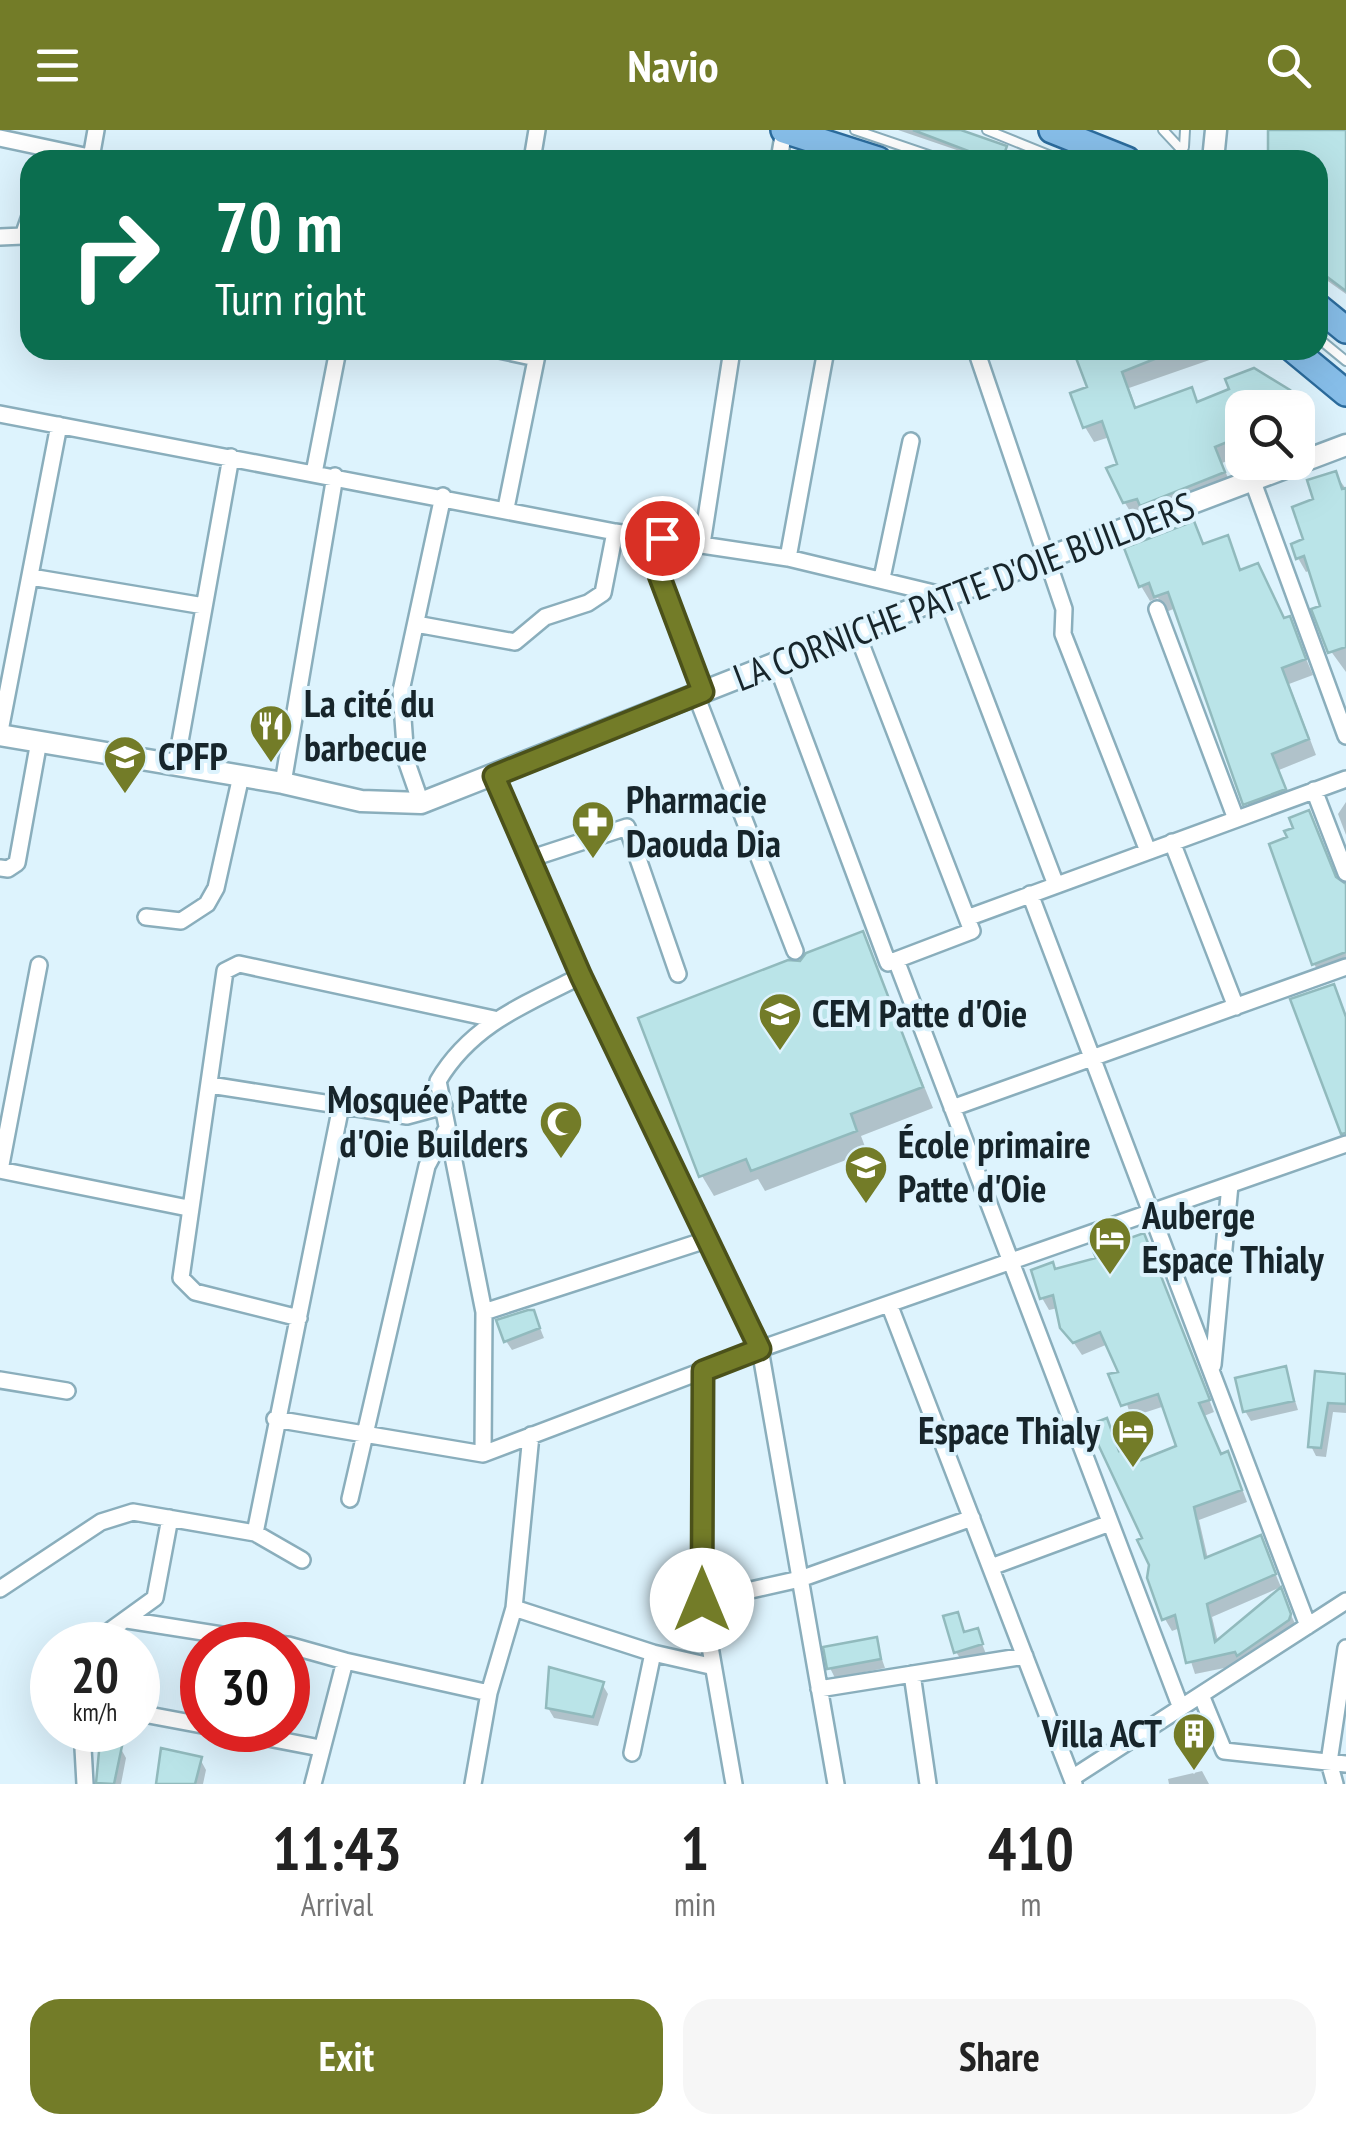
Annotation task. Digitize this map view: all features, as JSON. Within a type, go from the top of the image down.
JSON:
[{"type":"main road","points":[[784,130],[847,150]]},
{"type":"main road","points":[[1052,130],[1102,150]]},
{"type":"main road","points":[[1306,360],[1346,393]]},
{"type":"street","points":[[0,138],[33,150]]},
{"type":"street","points":[[314,473],[336,360]]},
{"type":"street","points":[[506,508],[536,360]]},
{"type":"street","points":[[702,544],[731,360]]},
{"type":"street","points":[[788,558],[824,360]]},
{"type":"street","points":[[979,360],[1064,609],[1063,634],[1148,852]]},
{"type":"street","points":[[0,414],[444,496],[615,532],[788,558],[946,596],[1056,885]]},
{"type":"street","points":[[0,733],[59,426]]},
{"type":"street","points":[[882,578],[911,441]]},
{"type":"street","name":"LA CORNICHE PATTE D'OIE BUILDERS","points":[[0,733],[283,783],[360,801],[421,803],[946,596],[1344,451]]},
{"type":"street","points":[[176,764],[231,458]]},
{"type":"street","points":[[283,783],[336,476]]},
{"type":"street","points":[[1253,482],[1346,736]]},
{"type":"street","points":[[421,803],[406,760],[400,691],[444,496]]},
{"type":"street","points":[[416,624],[515,642],[545,617],[588,603],[602,593],[615,532]]},
{"type":"street","points":[[662,538],[659,575],[795,951]]},
{"type":"street","points":[[31,577],[204,606]]},
{"type":"street","points":[[1158,608],[1236,819]]},
{"type":"street","points":[[776,663],[888,963],[896,960],[972,930],[856,632]]},
{"type":"street","points":[[0,868],[8,869],[17,862],[39,741]]},
{"type":"street","points":[[146,917],[181,922],[207,904],[216,888],[241,776]]},
{"type":"street","points":[[494,776],[581,976],[760,1349],[836,1784]]},
{"type":"street","points":[[967,918],[1346,778]]},
{"type":"street","points":[[1314,790],[1346,873]]},
{"type":"street","points":[[530,859],[627,827],[678,974]]},
{"type":"street","points":[[1172,842],[1236,1007]]},
{"type":"street","points":[[1030,894],[1308,1626]]},
{"type":"street","points":[[896,960],[1181,1708]]},
{"type":"street","points":[[299,1318],[185,1287],[181,1278],[188,1208],[225,971],[239,964],[494,1019]]},
{"type":"street","points":[[39,965],[0,1170],[188,1208]]},
{"type":"street","points":[[952,1108],[1346,967]]},
{"type":"street","points":[[483,1454],[484,1312],[438,1081],[456,1052],[494,1019],[581,976]]},
{"type":"street","points":[[210,1085],[408,1116],[444,1106]]},
{"type":"street","points":[[255,1533],[275,1419],[342,1106]]},
{"type":"street","points":[[350,1500],[427,1166],[447,1128]]},
{"type":"street","points":[[275,1419],[483,1454],[760,1349],[1346,1144]]},
{"type":"street","points":[[1212,1372],[1230,1185]]},
{"type":"street","points":[[484,1312],[706,1240]]},
{"type":"street","points":[[889,1304],[1073,1781],[1346,1601]]},
{"type":"street","points":[[703,1371],[702,1600],[710,1666],[734,1784]]},
{"type":"street","points":[[0,1380],[68,1391]]},
{"type":"street","points":[[473,1784],[489,1693],[514,1608],[532,1435]]},
{"type":"street","points":[[0,1588],[116,1514],[170,1518],[255,1533],[302,1560]]},
{"type":"street","points":[[124,1622],[155,1598],[170,1518]]},
{"type":"street","points":[[702,1600],[800,1579],[972,1518]]},
{"type":"street","points":[[991,1567],[1110,1523]]},
{"type":"street","points":[[514,1608],[652,1653],[710,1666]]},
{"type":"street","points":[[127,1620],[180,1628]]},
{"type":"street","points":[[1335,1784],[1346,1648]]},
{"type":"street","points":[[310,1651],[489,1693]]},
{"type":"street","points":[[632,1753],[652,1653]]},
{"type":"street","points":[[819,1689],[1025,1656]]},
{"type":"street","points":[[313,1784],[345,1661]]},
{"type":"street","points":[[912,1674],[928,1784]]},
{"type":"street","points":[[1201,1695],[1224,1751],[1338,1763]]},
{"type":"street","points":[[310,1746],[320,1748]]},
{"type":"street","points":[[83,1752],[85,1784]]},
{"type":"lane","points":[[855,130],[913,150]]},
{"type":"lane","points":[[987,130],[1036,150]]},
{"type":"lane","points":[[1163,130],[1186,150]]},
{"type":"lane","points":[[1184,147],[1185,130]]},
{"type":"building","points":[[913,130],[961,130],[1007,146],[1006,150],[966,150]]},
{"type":"building","points":[[1268,130],[1346,130],[1346,291],[1328,278],[1328,150],[1268,150]]},
{"type":"building","points":[[1077,360],[1152,360],[1122,372],[1135,408],[1192,387],[1197,402],[1225,391],[1225,443],[1215,447],[1225,472],[1140,506],[1137,499],[1123,503],[1106,468],[1117,464],[1102,421],[1083,428],[1070,393],[1087,387]]},
{"type":"building","points":[[1254,368],[1290,390],[1227,390],[1225,379]]},
{"type":"building","points":[[1336,471],[1342,489],[1346,488],[1346,647],[1328,653],[1311,609],[1320,606],[1304,556],[1296,559],[1291,544],[1303,539],[1292,507],[1313,499],[1307,480]]},
{"type":"building","points":[[1194,521],[1203,544],[1228,535],[1240,570],[1258,563],[1284,618],[1290,616],[1306,659],[1282,668],[1309,739],[1272,754],[1286,789],[1243,805],[1168,592],[1154,597],[1149,583],[1139,587],[1124,548]]},
{"type":"building","points":[[1309,810],[1336,877],[1346,884],[1346,952],[1312,965],[1269,844],[1287,837],[1284,831],[1293,828],[1289,818]]},
{"type":"building","name":"CEM Patte d'Oie","points":[[863,931],[923,1087],[851,1114],[857,1131],[751,1171],[746,1159],[699,1177],[638,1018],[788,960],[800,961],[806,953]]},
{"type":"building","points":[[1334,984],[1346,1017],[1346,1133],[1341,1134],[1290,999]]},
{"type":"building","points":[[1144,1233],[1210,1400],[1199,1403],[1221,1454],[1228,1451],[1242,1490],[1194,1507],[1205,1558],[1261,1535],[1276,1574],[1207,1604],[1215,1642],[1281,1587],[1291,1614],[1289,1620],[1237,1656],[1235,1652],[1186,1663],[1175,1615],[1162,1620],[1147,1578],[1149,1565],[1137,1540],[1142,1538],[1089,1425],[1107,1418],[1119,1451],[1135,1444],[1141,1460],[1176,1446],[1158,1394],[1121,1406],[1108,1374],[1118,1372],[1100,1332],[1073,1343],[1060,1328],[1053,1295],[1040,1299],[1031,1270],[1053,1262],[1055,1269],[1096,1258],[1093,1251]]},
{"type":"building","points":[[534,1310],[540,1328],[504,1342],[496,1320]]},
{"type":"building","points":[[1286,1366],[1294,1401],[1243,1412],[1235,1378]]},
{"type":"building","points":[[1315,1371],[1346,1374],[1346,1404],[1328,1403],[1321,1448],[1308,1447]]},
{"type":"building","points":[[958,1612],[964,1632],[978,1628],[983,1644],[954,1653],[943,1616]]},
{"type":"building","points":[[877,1637],[881,1659],[827,1669],[823,1647]]},
{"type":"building","points":[[549,1667],[604,1682],[593,1717],[546,1708]]},
{"type":"building","points":[[161,1748],[202,1757],[195,1784],[156,1784]]},
{"type":"building","points":[[99,1752],[121,1752],[114,1784],[96,1783]]},
{"type":"place","name":"La cité du barbecue","points":[[271,764]]},
{"type":"place","name":"CPFP","points":[[125,795]]},
{"type":"place","name":"Pharmacie Daouda Dia","points":[[593,860]]},
{"type":"place","name":"CEM Patte d'Oie","points":[[780,1052]]},
{"type":"place","name":"Mosquée Patte d'Oie Builders","points":[[561,1160]]},
{"type":"place","name":"École primaire Patte d'Oie","points":[[866,1205]]},
{"type":"place","name":"Auberge Espace Thialy","points":[[1110,1276]]},
{"type":"place","name":"Espace Thialy","points":[[1133,1469]]},
{"type":"place","name":"Villa ACT","points":[[1194,1772]]},
{"type":"route","points":[[662,538],[659,575],[703,692],[494,776],[581,976],[760,1349],[703,1371],[702,1600]]}]
